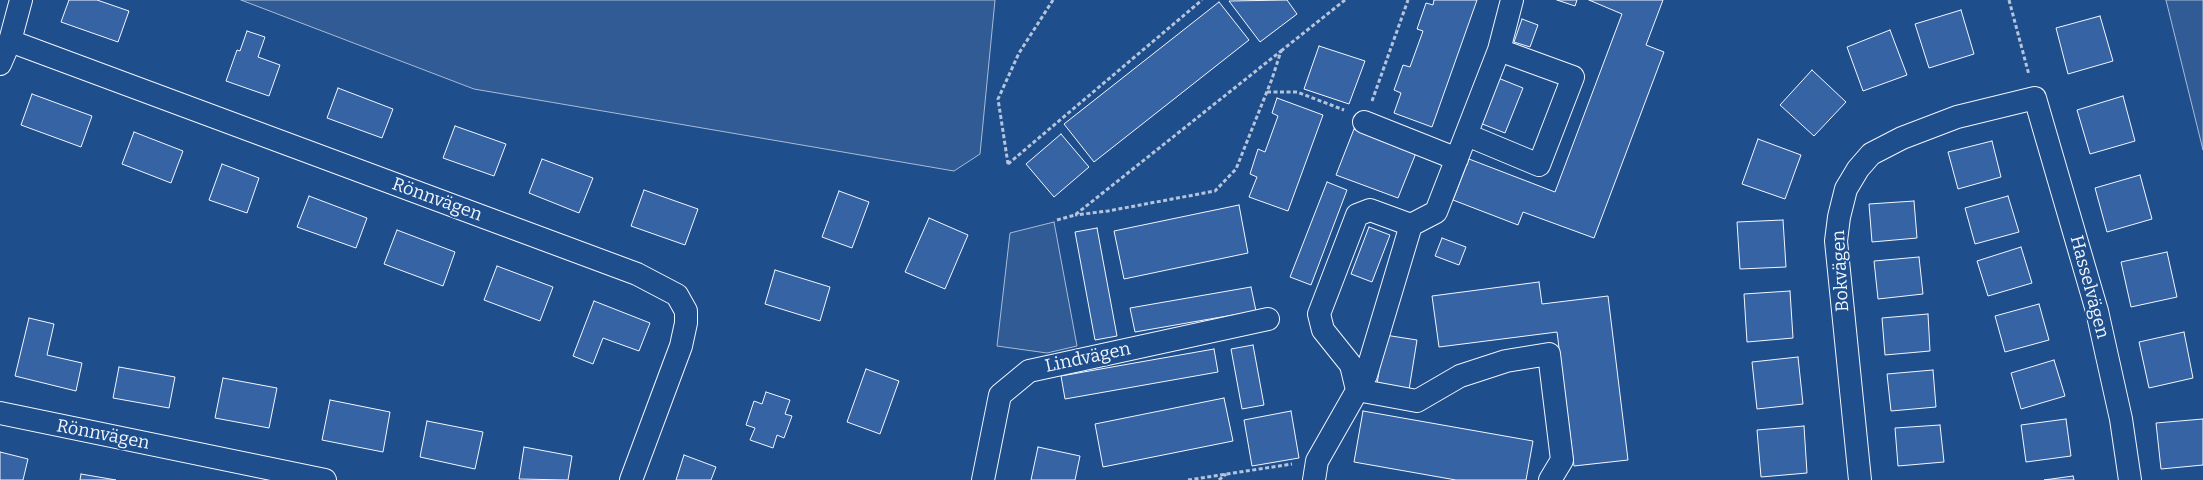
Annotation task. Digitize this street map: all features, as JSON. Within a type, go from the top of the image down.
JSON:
[{"type":"street","points":[[0,64],[10,41],[21,0]]},
{"type":"street","points":[[1316,470],[1366,375],[1411,225],[1436,212],[1500,50],[1512,0]]},
{"type":"street","name":"Rönnvägen","points":[[10,41],[637,274],[677,295],[686,311],[686,323],[681,346],[631,480]]},
{"type":"street","points":[[1467,135],[1540,165],[1573,77],[1500,50]]},
{"type":"street","name":"Bokvägen","points":[[1860,480],[1836,241],[1838,217],[1846,189],[1858,169],[1871,154],[1902,138],[1957,116],[2035,98]]},
{"type":"street","name":"Hasselvägen","points":[[2035,98],[2097,311],[2121,420],[2130,480]]},
{"type":"street","points":[[1364,122],[1457,159]]},
{"type":"street","points":[[1357,390],[1351,366],[1323,330],[1320,314],[1357,215],[1370,210],[1411,225]]},
{"type":"street","name":"Lindvägen","points":[[983,480],[1000,395],[1029,371],[1268,319]]},
{"type":"street","points":[[1357,390],[1417,400],[1460,376],[1506,361],[1549,354],[1562,460],[1550,480]]},
{"type":"street","name":"Rönnvägen","points":[[0,412],[325,480]]},
{"type":"path","points":[[1053,0],[1019,53],[998,99],[1008,164],[1202,0]]},
{"type":"path","points":[[1075,215],[1345,0]]},
{"type":"path","points":[[1267,92],[1297,92],[1344,110],[1364,122],[1408,0]]},
{"type":"path","points":[[2009,0],[2035,98]]},
{"type":"path","points":[[1057,220],[1075,215],[1216,191],[1236,169],[1267,92],[1281,51]]},
{"type":"path","points":[[1188,480],[1227,474],[1316,470]]},
{"type":"path","points":[[1219,480],[1227,474]]},
{"type":"shaded area","points":[[241,0],[995,0],[980,154],[954,171],[474,89]]},
{"type":"shaded area","points":[[2166,0],[2203,0],[2203,150]]},
{"type":"shaded area","points":[[1054,222],[1077,346],[1047,353],[997,346],[1010,233]]},
{"type":"building","points":[[69,0],[97,0],[129,11],[118,42],[61,22]]},
{"type":"building","points":[[1287,0],[1297,14],[1260,42],[1229,1]]},
{"type":"building","points":[[1434,0],[1477,0],[1432,127],[1394,113],[1401,93],[1394,90],[1403,65],[1410,67],[1423,31],[1417,29],[1426,3],[1433,5]]},
{"type":"building","points":[[1557,0],[1577,0],[1575,6]]},
{"type":"building","points":[[1589,0],[1663,0],[1646,45],[1664,52],[1594,238],[1523,212],[1518,225],[1453,200],[1469,159],[1555,192],[1622,14]]},
{"type":"building","points":[[1219,2],[1249,40],[1094,162],[1064,124]]},
{"type":"building","points":[[1961,10],[1974,54],[1929,68],[1915,24]]},
{"type":"building","points":[[2100,16],[2113,61],[2068,74],[2056,28]]},
{"type":"building","points":[[1522,19],[1538,25],[1530,47],[1514,42]]},
{"type":"building","points":[[1890,30],[1907,75],[1863,91],[1847,47]]},
{"type":"building","points":[[247,31],[265,37],[258,57],[280,65],[269,96],[226,81],[237,50],[240,51]]},
{"type":"building","points":[[1319,46],[1365,61],[1349,104],[1304,89]]},
{"type":"building","points":[[1812,70],[1846,102],[1814,136],[1780,105]]},
{"type":"building","points":[[1498,78],[1523,88],[1505,133],[1480,123]]},
{"type":"building","points":[[338,88],[393,109],[382,138],[327,118]]},
{"type":"building","points":[[32,94],[92,116],[81,147],[21,125]]},
{"type":"building","points":[[2123,96],[2135,141],[2090,154],[2077,110]]},
{"type":"building","points":[[1277,98],[1323,115],[1288,211],[1249,197],[1257,177],[1250,174],[1258,149],[1265,152],[1278,116],[1272,113]]},
{"type":"building","points":[[455,126],[506,144],[494,176],[443,158]]},
{"type":"building","points":[[1354,129],[1416,153],[1398,198],[1336,175]]},
{"type":"building","points":[[134,132],[183,151],[171,183],[122,164]]},
{"type":"building","points":[[1061,134],[1089,167],[1054,197],[1026,164]]},
{"type":"building","points":[[1758,139],[1801,155],[1785,199],[1742,184]]},
{"type":"building","points":[[1992,141],[2001,177],[1958,189],[1948,152]]},
{"type":"building","points":[[542,159],[593,178],[579,213],[529,193]]},
{"type":"building","points":[[222,164],[259,178],[247,213],[209,200]]},
{"type":"building","points":[[2140,175],[2152,219],[2107,232],[2095,188]]},
{"type":"building","points":[[1327,182],[1347,190],[1311,285],[1290,277]]},
{"type":"building","points":[[644,190],[698,209],[685,245],[631,226]]},
{"type":"building","points":[[839,191],[869,202],[852,248],[822,237]]},
{"type":"building","points":[[309,196],[367,218],[356,248],[297,227]]},
{"type":"building","points":[[2008,196],[2019,232],[1975,244],[1965,208]]},
{"type":"building","points":[[1914,201],[1917,238],[1872,242],[1869,204]]},
{"type":"building","points":[[1239,205],[1248,253],[1124,279],[1114,231]]},
{"type":"building","points":[[929,218],[968,235],[945,289],[905,272]]},
{"type":"building","points":[[1783,220],[1786,267],[1740,269],[1737,222]]},
{"type":"building","points":[[1369,227],[1390,235],[1372,282],[1351,274]]},
{"type":"building","points":[[1097,228],[1117,336],[1095,340],[1075,232]]},
{"type":"building","points":[[397,230],[455,252],[443,286],[384,264]]},
{"type":"building","points":[[1442,238],[1466,247],[1459,265],[1435,256]]},
{"type":"building","points":[[2021,247],[2032,283],[1988,296],[1977,261]]},
{"type":"building","points":[[2167,252],[2177,297],[2131,307],[2121,262]]},
{"type":"building","points":[[1919,257],[1923,294],[1878,299],[1874,261]]},
{"type":"building","points":[[497,266],[553,287],[540,321],[484,300]]},
{"type":"building","points":[[775,270],[830,287],[820,321],[765,304]]},
{"type":"building","points":[[1539,282],[1542,304],[1608,296],[1628,460],[1574,466],[1557,332],[1439,347],[1432,296]]},
{"type":"building","points":[[1251,287],[1256,311],[1135,332],[1130,308]]},
{"type":"building","points":[[1790,291],[1793,338],[1747,342],[1744,294]]},
{"type":"building","points":[[594,301],[650,323],[639,351],[603,338],[593,364],[573,356]]},
{"type":"building","points":[[2039,304],[2049,340],[2005,352],[1995,316]]},
{"type":"building","points":[[1928,314],[1930,351],[1885,355],[1882,318]]},
{"type":"building","points":[[29,318],[54,324],[47,355],[82,363],[76,391],[15,376]]},
{"type":"building","points":[[2184,332],[2193,378],[2149,388],[2139,342]]},
{"type":"building","points":[[1385,335],[1417,340],[1409,390],[1377,384]]},
{"type":"building","points":[[1253,345],[1264,405],[1242,409],[1231,349]]},
{"type":"building","points":[[1214,349],[1218,372],[1065,399],[1061,376]]},
{"type":"building","points":[[1798,357],[1803,404],[1757,409],[1752,362]]},
{"type":"building","points":[[2054,360],[2065,396],[2021,409],[2011,373]]},
{"type":"building","points":[[119,367],[175,377],[169,408],[113,398]]},
{"type":"building","points":[[866,369],[899,381],[880,434],[847,422]]},
{"type":"building","points":[[1933,370],[1936,407],[1891,411],[1887,374]]},
{"type":"building","points":[[223,378],[277,388],[269,428],[215,418]]},
{"type":"building","points":[[766,392],[790,400],[785,414],[792,416],[784,438],[777,435],[773,448],[750,440],[755,428],[746,425],[754,401],[762,404]]},
{"type":"building","points":[[1224,398],[1233,441],[1103,467],[1095,424]]},
{"type":"building","points":[[330,400],[390,412],[383,452],[322,440]]},
{"type":"building","points":[[1291,411],[1299,458],[1252,466],[1244,420]]},
{"type":"building","points":[[1363,411],[1533,441],[1526,480],[1456,480],[1354,462]]},
{"type":"building","points":[[2066,419],[2071,456],[2026,462],[2021,425]]},
{"type":"building","points":[[2203,419],[2203,465],[2161,469],[2156,423]]},
{"type":"building","points":[[427,421],[483,432],[475,469],[420,457]]},
{"type":"building","points":[[1940,425],[1944,462],[1898,466],[1895,428]]},
{"type":"building","points":[[1804,426],[1807,473],[1761,477],[1757,430]]},
{"type":"building","points":[[524,447],[572,456],[568,480],[519,479]]},
{"type":"building","points":[[1038,447],[1080,456],[1075,480],[1031,480]]},
{"type":"building","points":[[0,452],[28,459],[23,480],[0,480]]},
{"type":"building","points":[[684,455],[716,467],[711,480],[676,480]]},
{"type":"building","points":[[81,474],[116,480],[80,480]]},
{"type":"building","points":[[2073,476],[2074,480],[2044,480]]}]
